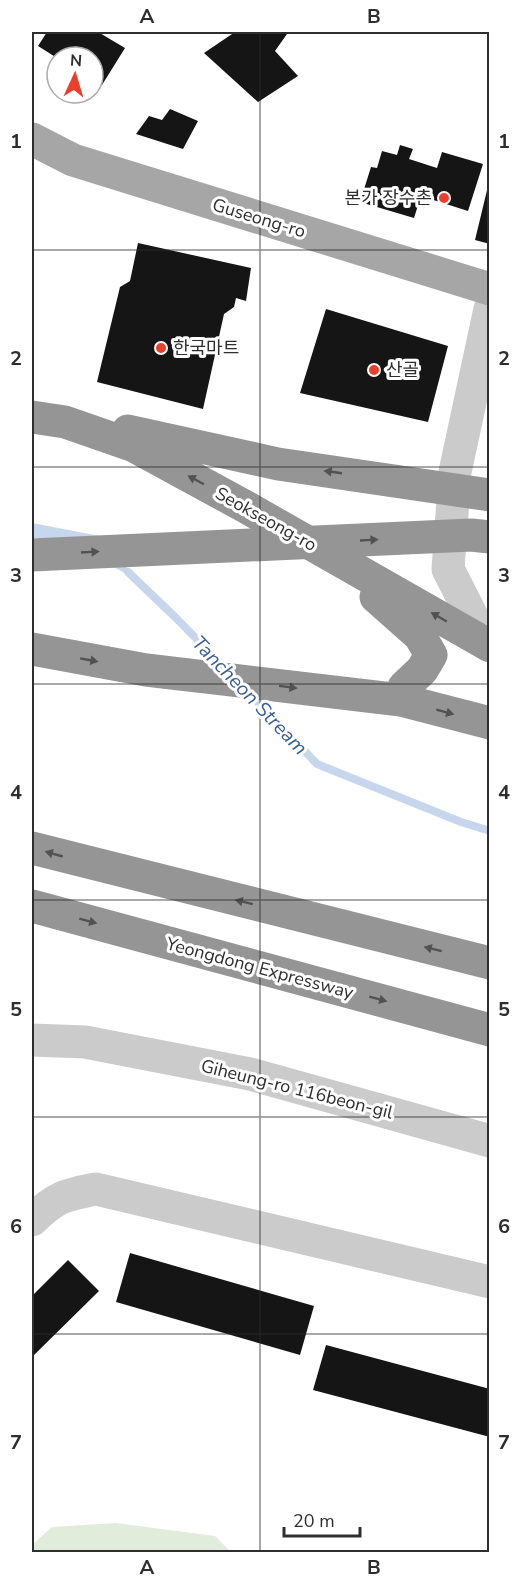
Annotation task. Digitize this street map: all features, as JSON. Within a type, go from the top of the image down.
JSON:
[{"type":"highway","name":"Seokseong-ro","points":[[32,417],[65,422],[134,446],[488,645]]},
{"type":"highway","points":[[65,422],[131,431],[278,464],[489,495]]},
{"type":"highway","points":[[32,555],[459,536],[489,537]]},
{"type":"highway","points":[[341,562],[385,606],[420,636],[431,655],[422,670],[404,687],[401,700]]},
{"type":"highway","points":[[32,649],[146,670],[401,700],[489,723]]},
{"type":"highway","points":[[32,848],[489,963]]},
{"type":"highway","name":"Yeongdong Expressway","points":[[32,906],[489,1030]]},
{"type":"main road","name":"Guseong-ro","points":[[32,139],[73,160],[489,289]]},
{"type":"street","points":[[488,645],[448,569],[455,472],[489,309]]},
{"type":"street","name":"Giheung-ro 116beon-gil","points":[[32,1040],[85,1042],[250,1074],[489,1141]]},
{"type":"street","points":[[32,1220],[49,1203],[67,1195],[96,1189],[489,1282]]},
{"type":"green space","points":[[116,1523],[215,1536],[231,1552],[32,1552],[32,1545],[52,1527]]},
{"type":"water","points":[[32,523],[105,537],[134,578],[71,544],[32,538]]},
{"type":"building","points":[[47,32],[98,32],[125,48],[105,80],[105,45],[45,45],[45,50],[38,46]]},
{"type":"building","points":[[235,32],[285,32],[287,34],[275,51],[298,76],[258,102],[204,53]]},
{"type":"building","points":[[170,109],[198,121],[183,149],[136,134],[149,116],[162,120]]},
{"type":"building","points":[[400,145],[413,149],[409,159],[437,168],[442,152],[483,164],[468,211],[421,196],[414,218],[360,202],[371,167],[377,168],[382,151],[397,155]]},
{"type":"building","points":[[490,182],[490,244],[475,240]]},
{"type":"building","name":"한국마트","points":[[138,243],[251,268],[246,301],[236,298],[234,307],[224,314],[203,409],[97,382],[120,287],[130,281]]},
{"type":"building","name":"산골","points":[[326,309],[448,346],[428,422],[300,393]]},
{"type":"building","points":[[130,1253],[314,1306],[300,1355],[116,1302]]},
{"type":"building","points":[[68,1260],[99,1291],[32,1357],[32,1296]]},
{"type":"building","points":[[326,1345],[490,1389],[490,1437],[313,1390]]},
{"type":"waterway","name":"Tancheon Stream","points":[[128,572],[226,669]]},
{"type":"waterway","name":"Tancheon Stream","points":[[249,693],[317,764],[461,822],[490,831]]},
{"type":"place","name":"본가 장수촌","points":[[444,198]]},
{"type":"place","name":"한국마트","points":[[161,348]]},
{"type":"place","name":"산골","points":[[374,370]]}]
